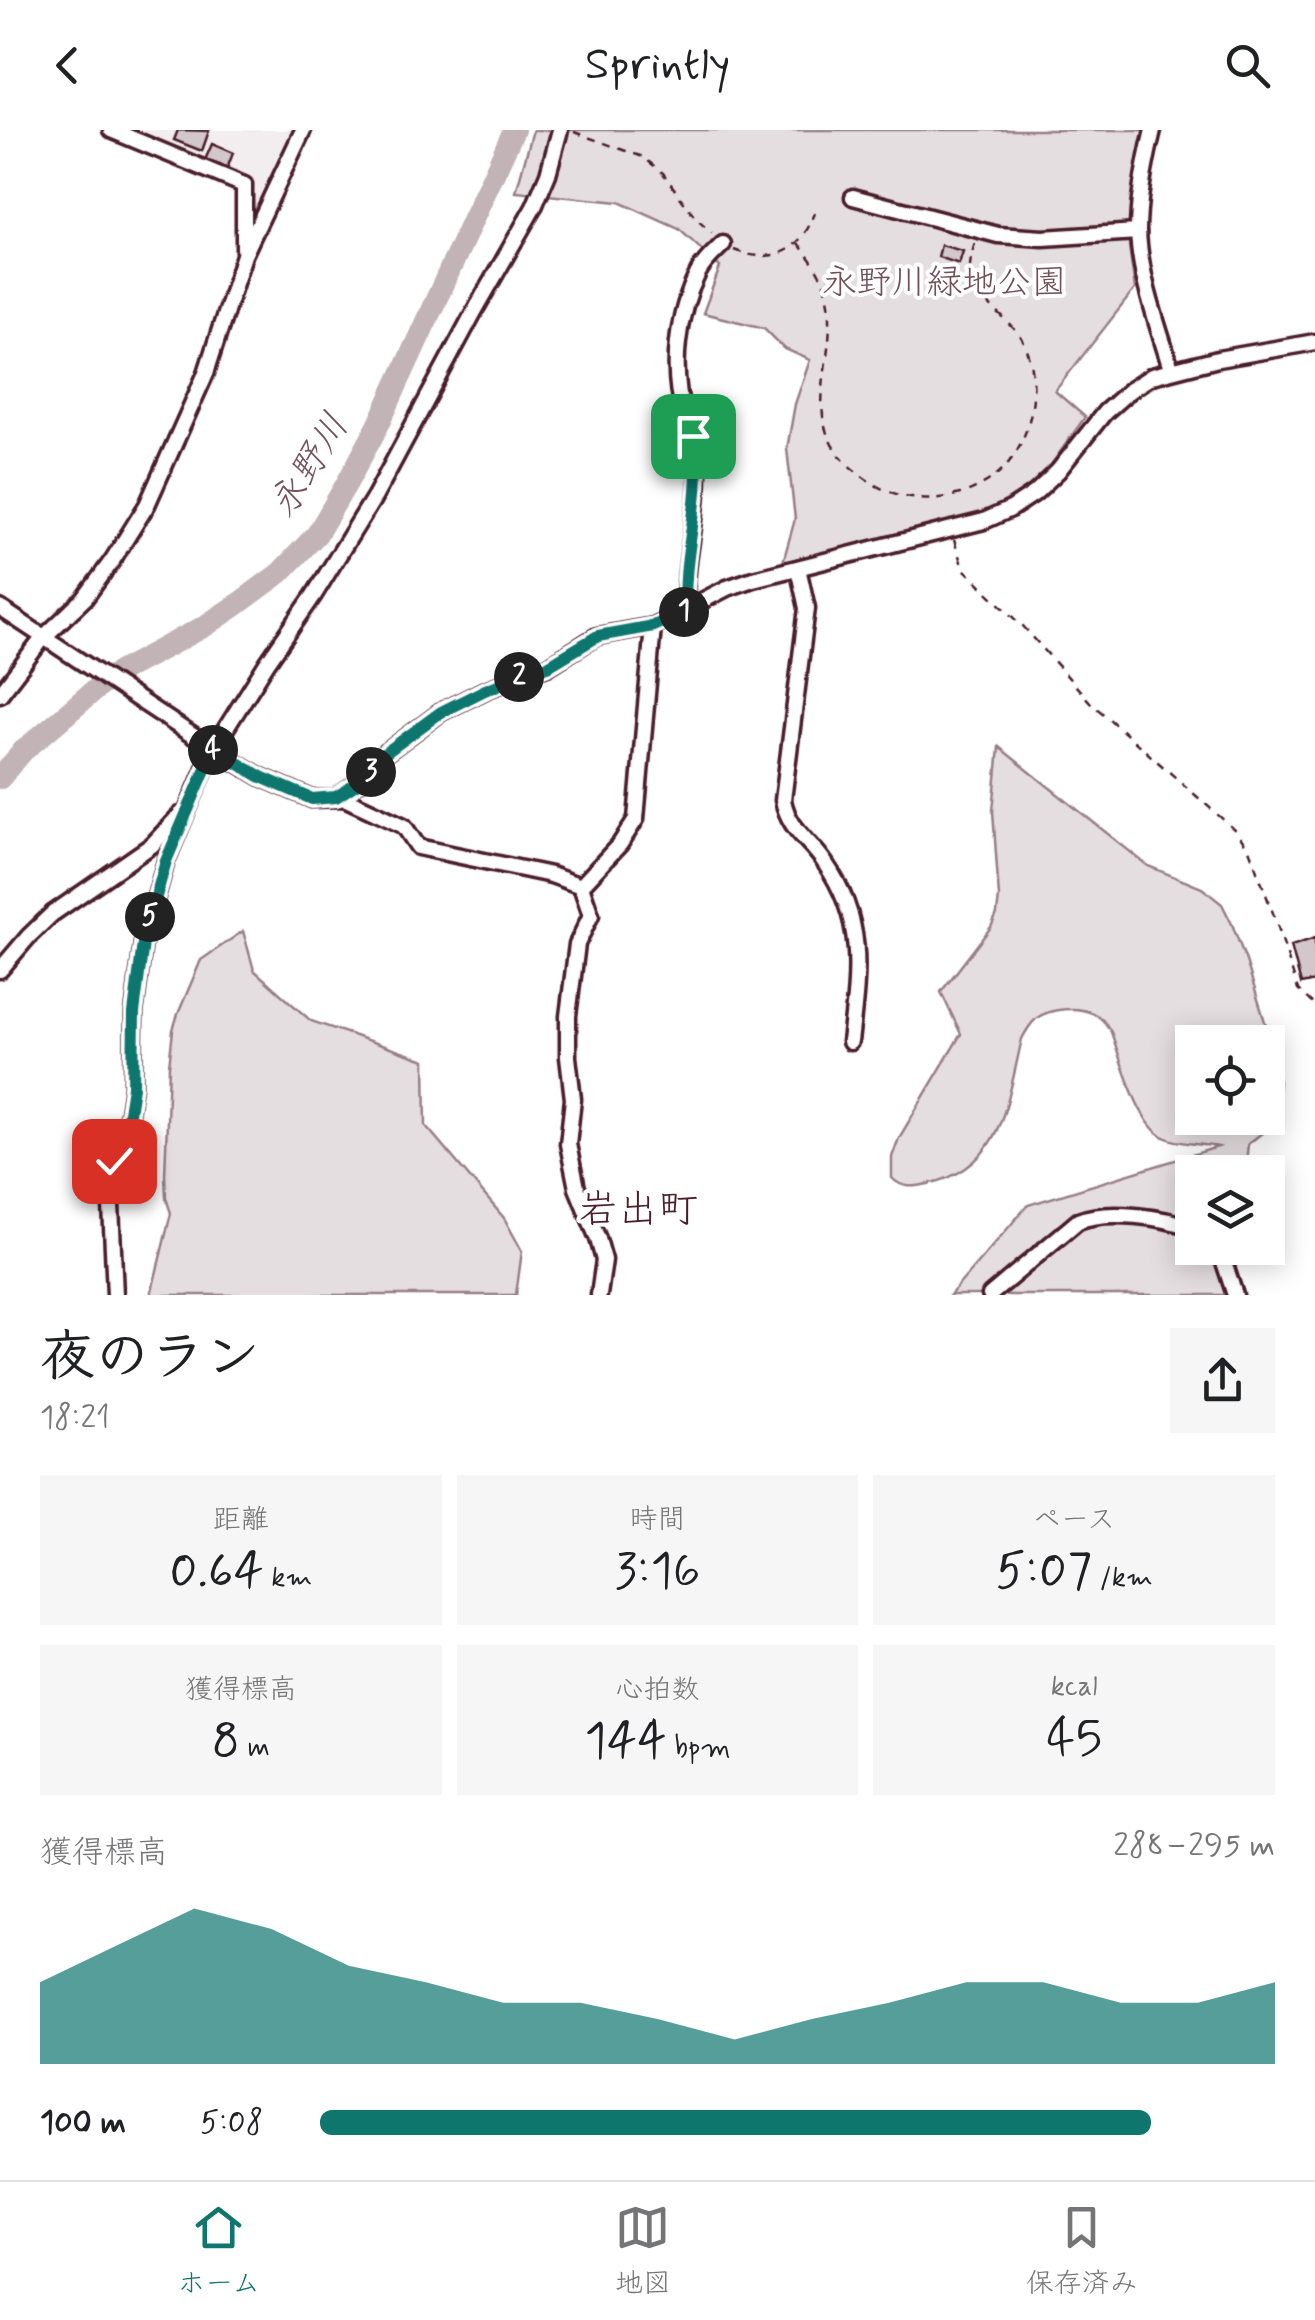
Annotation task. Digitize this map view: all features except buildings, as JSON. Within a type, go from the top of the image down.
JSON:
[{"type":"street","points":[[112,130],[244,186],[244,255]]},
{"type":"street","points":[[0,694],[42,638],[85,598],[147,505],[206,373],[244,255],[303,130]]},
{"type":"street","points":[[115,1295],[110,1182],[133,1087],[134,1013],[143,943],[166,861],[214,749],[375,496],[534,207],[560,130]]},
{"type":"street","points":[[1153,130],[1142,184],[1138,232],[1145,282],[1171,370]]},
{"type":"street","points":[[854,197],[979,232],[1042,238],[1138,232]]},
{"type":"street","points":[[686,611],[684,586],[698,475],[693,436],[680,398],[677,340],[698,274],[723,244]]},
{"type":"street","points":[[336,797],[367,777],[380,757],[441,712],[548,666],[598,636],[653,626],[753,579],[951,531],[1011,509],[1058,472],[1105,412],[1152,376],[1315,342]]},
{"type":"street","points":[[798,568],[807,608],[783,800],[786,818],[824,861],[852,918],[858,954],[850,1042]]},
{"type":"street","points":[[0,608],[261,777],[312,799],[344,798],[404,826],[418,847],[551,875],[581,886]]},
{"type":"street","points":[[581,886],[620,844],[636,819],[653,626]]},
{"type":"street","points":[[0,970],[52,914],[152,845],[187,808]]},
{"type":"street","points":[[581,886],[590,914],[577,944],[568,1016],[572,1098],[568,1144],[577,1188],[604,1260],[599,1295]]},
{"type":"street","points":[[990,1295],[1078,1221],[1090,1216],[1175,1222]]},
{"type":"street","points":[[1225,1265],[1235,1295]]},
{"type":"path","points":[[569,130],[642,158],[664,173],[696,220],[733,250],[757,257],[790,250],[808,231],[815,213]]},
{"type":"path","points":[[798,243],[819,270],[829,304],[821,398],[831,440],[845,462],[879,487],[896,495],[936,499],[978,488],[1000,474],[1015,453],[1033,404],[1033,369],[1023,341],[977,292],[971,280],[971,254],[979,232]]},
{"type":"path","points":[[951,531],[964,568],[1023,626],[1091,704],[1235,830],[1249,849],[1298,990],[1315,1006]]},
{"type":"shaded area","points":[[121,130],[300,130],[250,236],[247,181]]},
{"type":"green space","name":"永野川緑地公園","points":[[533,130],[1147,130],[1129,246],[1135,289],[1055,391],[1085,417],[1048,469],[1026,488],[994,508],[959,520],[783,562],[795,519],[787,449],[795,404],[810,360],[785,349],[764,328],[703,313],[720,267],[679,229],[619,202],[516,192]]},
{"type":"green space","points":[[999,747],[1148,866],[1202,888],[1222,904],[1246,961],[1266,1025],[1175,1025],[1175,1135],[1259,1135],[1248,1144],[1247,1155],[1192,1155],[1218,1147],[1177,1141],[1155,1130],[1138,1106],[1106,1024],[1088,1011],[1065,1009],[1043,1015],[1027,1030],[998,1129],[972,1163],[953,1176],[923,1185],[904,1186],[892,1178],[892,1157],[899,1138],[961,1034],[941,992],[991,927],[999,897],[993,811]]},
{"type":"green space","points":[[243,931],[254,970],[311,1021],[425,1060],[426,1126],[504,1218],[522,1251],[516,1295],[151,1295],[171,1213],[165,1175],[173,1030],[201,960]]},
{"type":"green space","points":[[1175,1160],[1175,1265],[1236,1265],[1233,1295],[950,1295],[1028,1205]]},
{"type":"waterway","name":"永野川","points":[[0,778],[23,751],[110,677],[238,604],[280,573],[317,534],[378,426],[514,130]]},
{"type":"district","name":"岩出町","points":[[638,1211]]},
{"type":"route","points":[[114,1161],[133,1087],[134,1013],[143,943],[166,861],[214,749],[261,777],[312,799],[336,797],[367,777],[380,757],[441,712],[548,666],[598,636],[653,626],[686,611],[684,586],[698,475],[693,436]]}]
